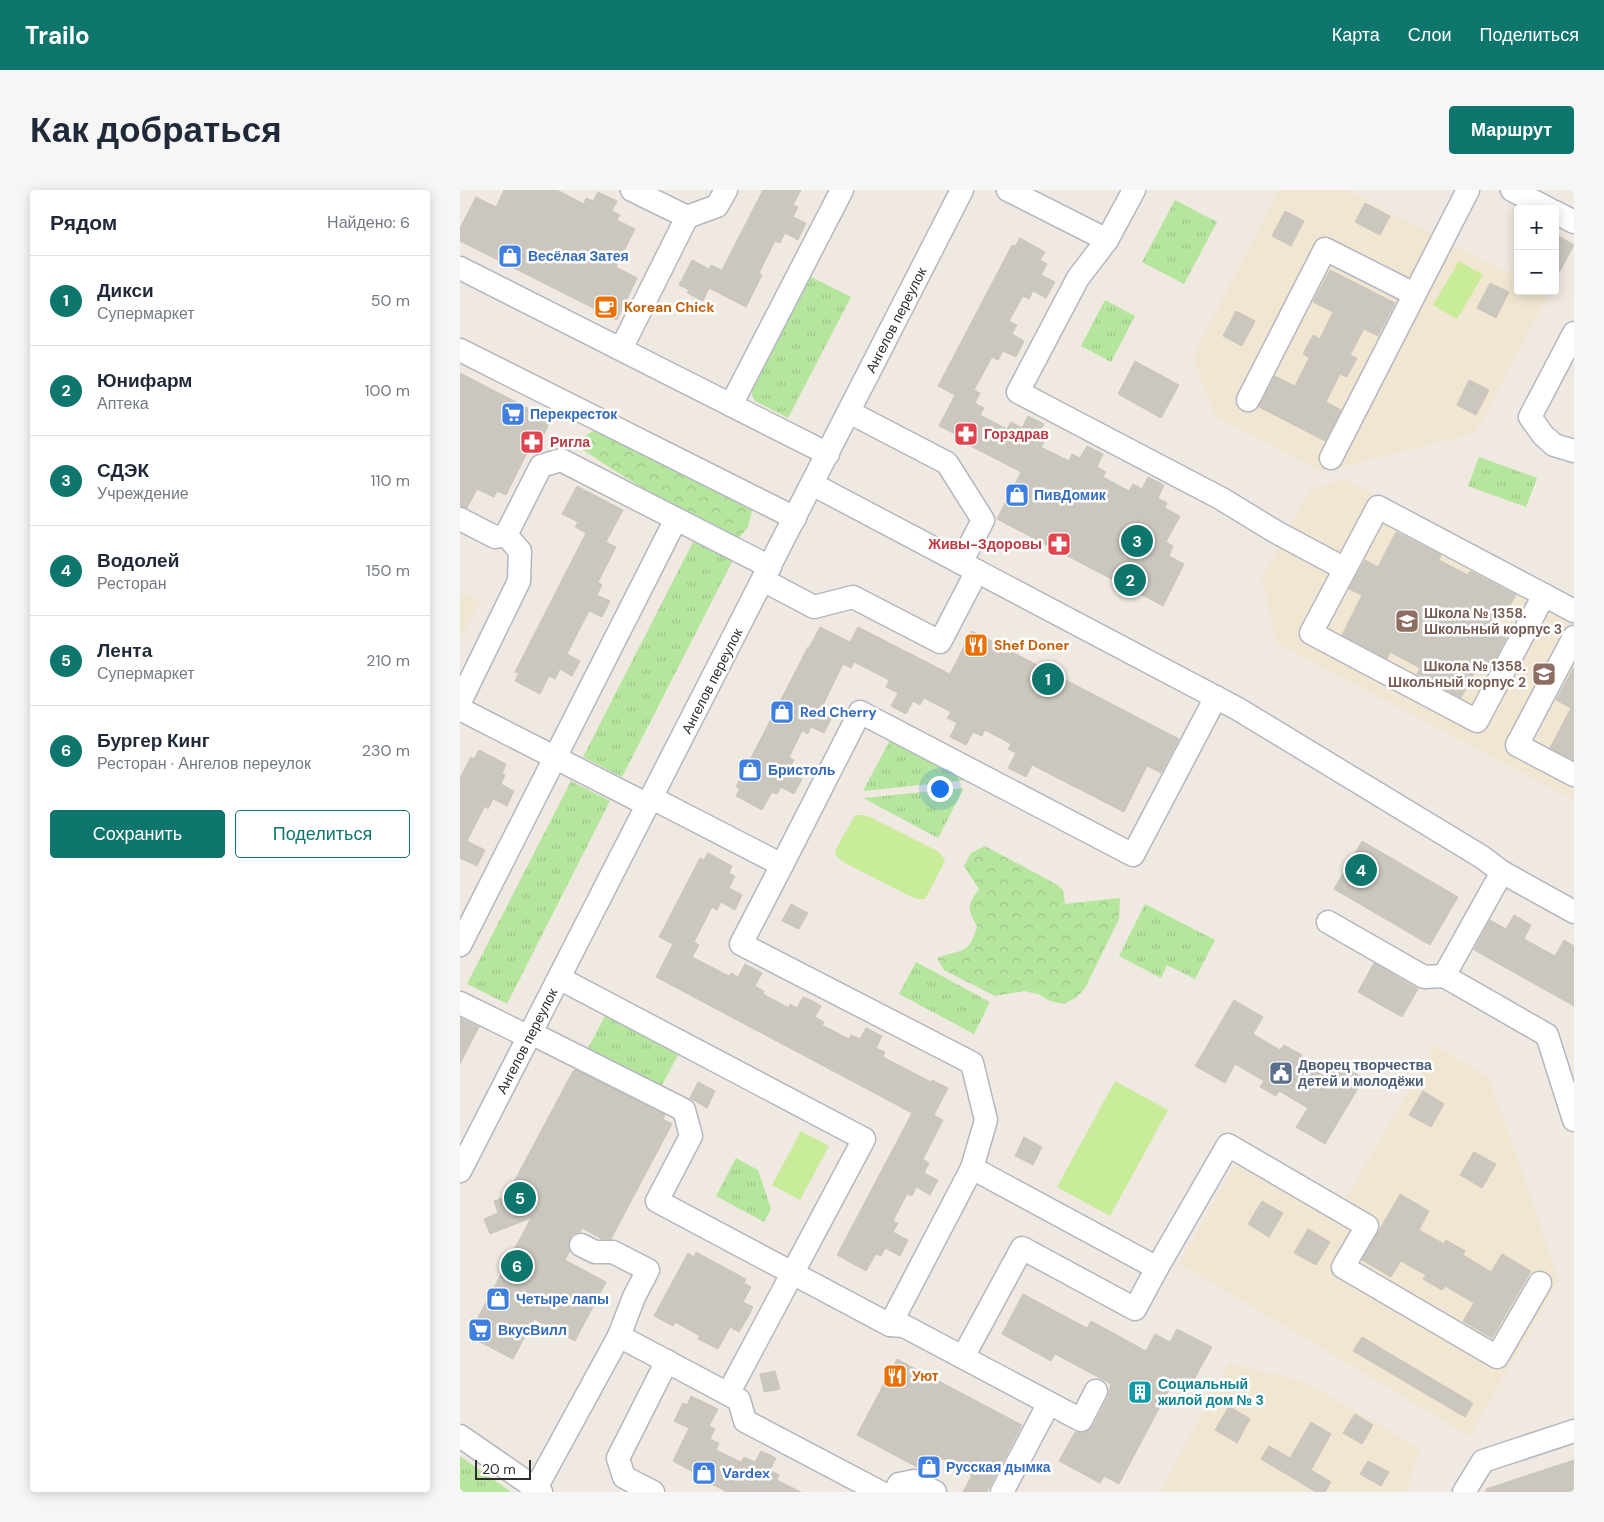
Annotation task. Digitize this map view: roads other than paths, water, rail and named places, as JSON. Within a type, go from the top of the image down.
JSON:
[{"type":"street","points":[[632,190],[687,217]]},
{"type":"street","points":[[621,349],[687,217],[717,206],[726,190]]},
{"type":"street","points":[[731,405],[842,190]]},
{"type":"street","name":"Ангелов переулок","points":[[461,1168],[962,190]]},
{"type":"street","points":[[1008,190],[1107,240]]},
{"type":"street","points":[[1134,190],[1107,240],[1078,278],[1018,392],[1222,499],[1276,532],[1345,569]]},
{"type":"street","points":[[1331,458],[1468,190]]},
{"type":"street","points":[[1512,190],[1541,205]]},
{"type":"street","points":[[1559,214],[1574,222]]},
{"type":"street","points":[[1248,400],[1325,249],[1414,294]]},
{"type":"street","points":[[460,268],[828,454]]},
{"type":"street","points":[[1574,333],[1530,417],[1543,435],[1554,445],[1574,451]]},
{"type":"street","points":[[460,350],[795,518]]},
{"type":"street","points":[[506,535],[541,466],[561,460],[676,519],[766,573],[814,606],[853,597],[940,642],[969,567],[983,520],[947,463],[849,412]]},
{"type":"street","points":[[812,484],[1238,710],[1466,847],[1502,872],[1574,912]]},
{"type":"street","points":[[1544,595],[1477,721],[1311,633],[1378,507],[1544,595],[1574,611]]},
{"type":"street","points":[[460,519],[495,537],[506,535]]},
{"type":"street","points":[[460,945],[676,519]]},
{"type":"street","points":[[460,702],[519,581],[520,551],[506,535]]},
{"type":"street","points":[[1574,637],[1517,745],[1574,775]]},
{"type":"street","points":[[890,1325],[972,1168],[986,1120],[972,1063],[741,944],[860,712],[1133,855],[1216,698]]},
{"type":"street","points":[[460,709],[555,758],[650,801],[782,865]]},
{"type":"street","points":[[1444,976],[1502,872]]},
{"type":"street","points":[[1328,922],[1424,977],[1444,976],[1547,1034],[1574,1120]]},
{"type":"street","points":[[559,978],[864,1138],[728,1394]]},
{"type":"street","points":[[460,1003],[684,1110],[691,1136],[657,1201],[890,1325],[904,1326],[1081,1420],[1096,1392]]},
{"type":"street","points":[[964,1357],[1022,1248],[1135,1309],[1228,1145],[1367,1226],[1343,1267],[1496,1357],[1540,1283]]},
{"type":"street","points":[[972,1168],[1157,1268]]},
{"type":"street","points":[[460,1436],[539,1490],[620,1336],[634,1297],[648,1270],[613,1252],[595,1252],[581,1245]]},
{"type":"street","points":[[620,1336],[739,1400],[745,1420],[880,1492]]},
{"type":"street","points":[[653,1492],[624,1477],[618,1458],[667,1361]]},
{"type":"street","points":[[1002,1492],[1049,1403]]},
{"type":"street","points":[[1464,1492],[1483,1461],[1574,1431]]},
{"type":"street","points":[[894,1492],[899,1484],[914,1481],[935,1492]]},
{"type":"place","name":"Весёлая Затея","points":[[510,256]]},
{"type":"place","name":"Korean Chick","points":[[606,307]]},
{"type":"place","name":"Перекресток","points":[[513,414]]},
{"type":"place","name":"Горздрав","points":[[966,434]]},
{"type":"place","name":"Ригла","points":[[532,442]]},
{"type":"place","name":"ПивДомик","points":[[1017,495]]},
{"type":"place","name":"СДЭК","points":[[1137,541]]},
{"type":"place","name":"Живы-Здоровы","points":[[1059,544]]},
{"type":"place","name":"Юнифарм","points":[[1130,580]]},
{"type":"place","name":"Школа № 1358. Школьный корпус 3","points":[[1407,621]]},
{"type":"place","name":"Shef Doner","points":[[976,645]]},
{"type":"place","name":"Школа № 1358. Школьный корпус 2","points":[[1544,674]]},
{"type":"place","name":"Дикси","points":[[1048,679]]},
{"type":"place","name":"Red Cherry","points":[[782,712]]},
{"type":"place","name":"Бристоль","points":[[750,770]]},
{"type":"place","name":"Водолей","points":[[1361,870]]},
{"type":"place","name":"Дворец творчества детей и молодёжи","points":[[1281,1073]]},
{"type":"place","name":"Лента","points":[[520,1198]]},
{"type":"place","name":"Бургер Кинг","points":[[517,1266]]},
{"type":"place","name":"Четыре лапы","points":[[498,1299]]},
{"type":"place","name":"ВкусВилл","points":[[480,1330]]},
{"type":"place","name":"Уют","points":[[895,1376]]},
{"type":"place","name":"Социальный жилой дом № 3","points":[[1140,1392]]},
{"type":"place","name":"Русская дымка","points":[[929,1467]]},
{"type":"place","name":"Vardex","points":[[704,1473]]}]
